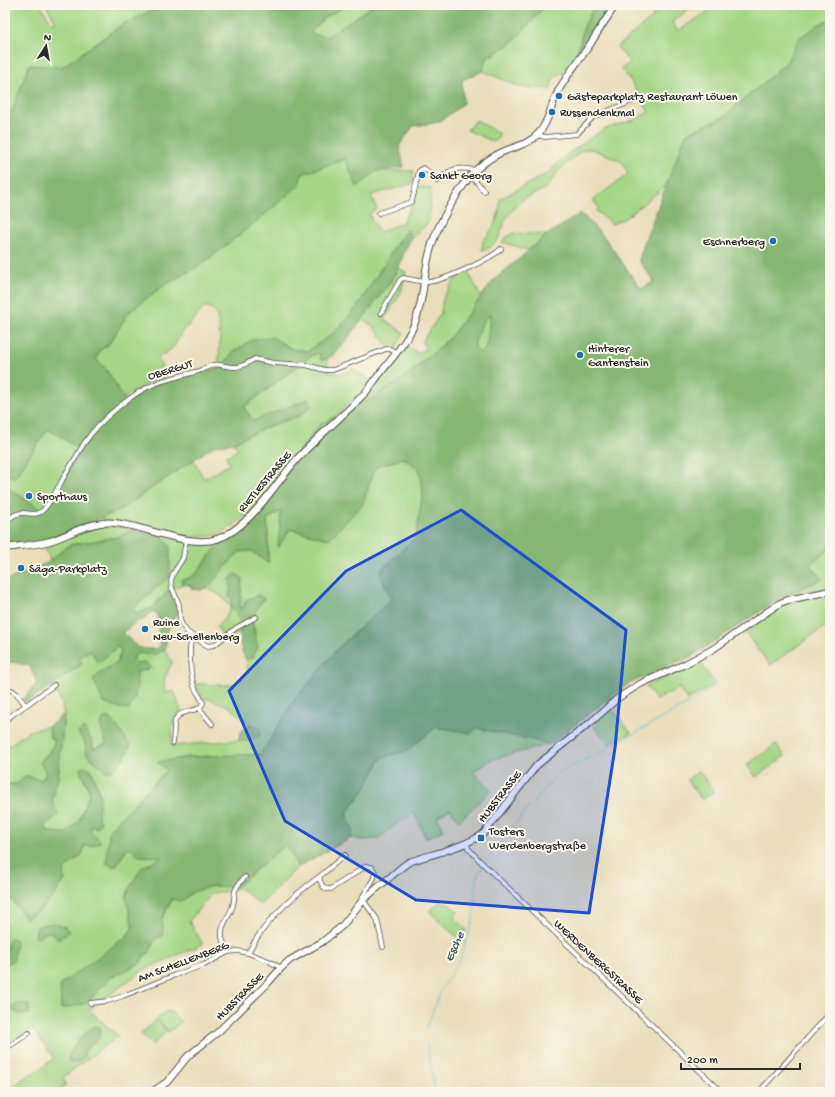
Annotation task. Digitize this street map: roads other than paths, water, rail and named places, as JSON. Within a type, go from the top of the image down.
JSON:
[{"type":"street","points":[[616,5],[560,88],[545,124],[537,135],[545,137],[577,134],[593,117],[635,100]]},
{"type":"street","name":"RIETLESTRASSE","points":[[5,548],[48,542],[99,523],[112,522],[136,526],[186,540],[198,541],[216,540],[241,525],[257,509],[296,460],[363,395],[405,343],[415,323],[419,310],[429,253],[434,239],[449,208],[473,172],[491,157],[529,142],[537,135]]},
{"type":"street","points":[[379,213],[409,204],[412,201],[419,171],[423,168],[427,170],[437,181],[449,171],[456,168],[462,168],[473,172],[484,192]]},
{"type":"street","points":[[381,313],[400,280],[403,278],[433,281],[469,268],[494,255],[502,249]]},
{"type":"street","name":"OBERGUT","points":[[5,524],[14,514],[18,512],[26,512],[35,515],[40,513],[50,501],[86,441],[100,424],[131,397],[158,382],[194,373],[210,366],[220,364],[235,367],[255,359],[262,359],[273,363],[306,364],[325,370],[333,370],[386,349],[390,349],[397,353]]},
{"type":"street","points":[[186,540],[183,558],[173,574],[171,581],[172,588],[179,604],[182,626],[193,637],[208,646],[214,645],[236,628],[256,617]]},
{"type":"street","name":"HUBSTRASSE","points":[[152,1092],[166,1082],[188,1056],[218,1032],[266,985],[281,968],[290,960],[322,942],[342,926],[363,900],[409,862],[478,838],[488,828],[537,765],[628,692],[640,684],[707,653],[780,603],[830,590]]},
{"type":"street","points":[[173,743],[175,721],[177,717],[183,713],[199,708],[203,703],[194,685],[189,651],[190,642],[193,637]]},
{"type":"street","points":[[5,720],[54,685]]},
{"type":"street","points":[[5,689],[9,688],[15,691],[25,706]]},
{"type":"street","points":[[199,708],[212,724]]},
{"type":"street","name":"WERDENBERGSTRASSE","points":[[467,842],[468,848],[492,872],[722,1092]]},
{"type":"street","points":[[248,953],[262,931],[296,894],[345,855]]},
{"type":"street","points":[[319,877],[323,887],[327,889],[366,866],[372,867],[375,872],[374,878],[363,896],[363,900],[377,919],[383,947]]},
{"type":"street","points":[[228,952],[222,938],[222,929],[230,915],[234,903],[236,887],[245,877]]},
{"type":"street","name":"AM SCHELLENBERG","points":[[90,1003],[108,1001],[123,996],[161,980],[204,966],[228,952],[238,951],[248,953],[269,961],[281,968]]},
{"type":"street","points":[[759,1092],[830,1013]]},
{"type":"street","points":[[5,1049],[29,1033]]},
{"type":"waterway","name":"Esche","points":[[694,700],[713,687]]},
{"type":"waterway","name":"Esche","points":[[594,756],[689,703]]},
{"type":"waterway","name":"Esche","points":[[533,802],[560,772],[590,757]]},
{"type":"waterway","points":[[225,799],[233,806]]},
{"type":"waterway","name":"Esche","points":[[486,861],[529,807]]},
{"type":"waterway","name":"Esche","points":[[426,1029],[441,990],[459,961],[473,921],[476,879],[482,867]]},
{"type":"waterway","name":"Esche","points":[[427,1044],[435,1092]]},
{"type":"place","name":"Gästeparkplatz Restaurant Löwen","points":[[559,96]]},
{"type":"place","name":"Russendenkmal","points":[[552,112]]},
{"type":"place","name":"Sankt Georg","points":[[422,175]]},
{"type":"place","name":"Eschnerberg","points":[[773,241]]},
{"type":"place","name":"Hinterer Gantenstein","points":[[580,355]]},
{"type":"place","name":"Sporthaus","points":[[29,496]]},
{"type":"place","name":"Säga-Parkplatz","points":[[21,568]]},
{"type":"place","name":"Ruine Neu-Schellenberg","points":[[145,629]]},
{"type":"place","name":"Tosters Werdenbergstraße","points":[[481,838]]}]
